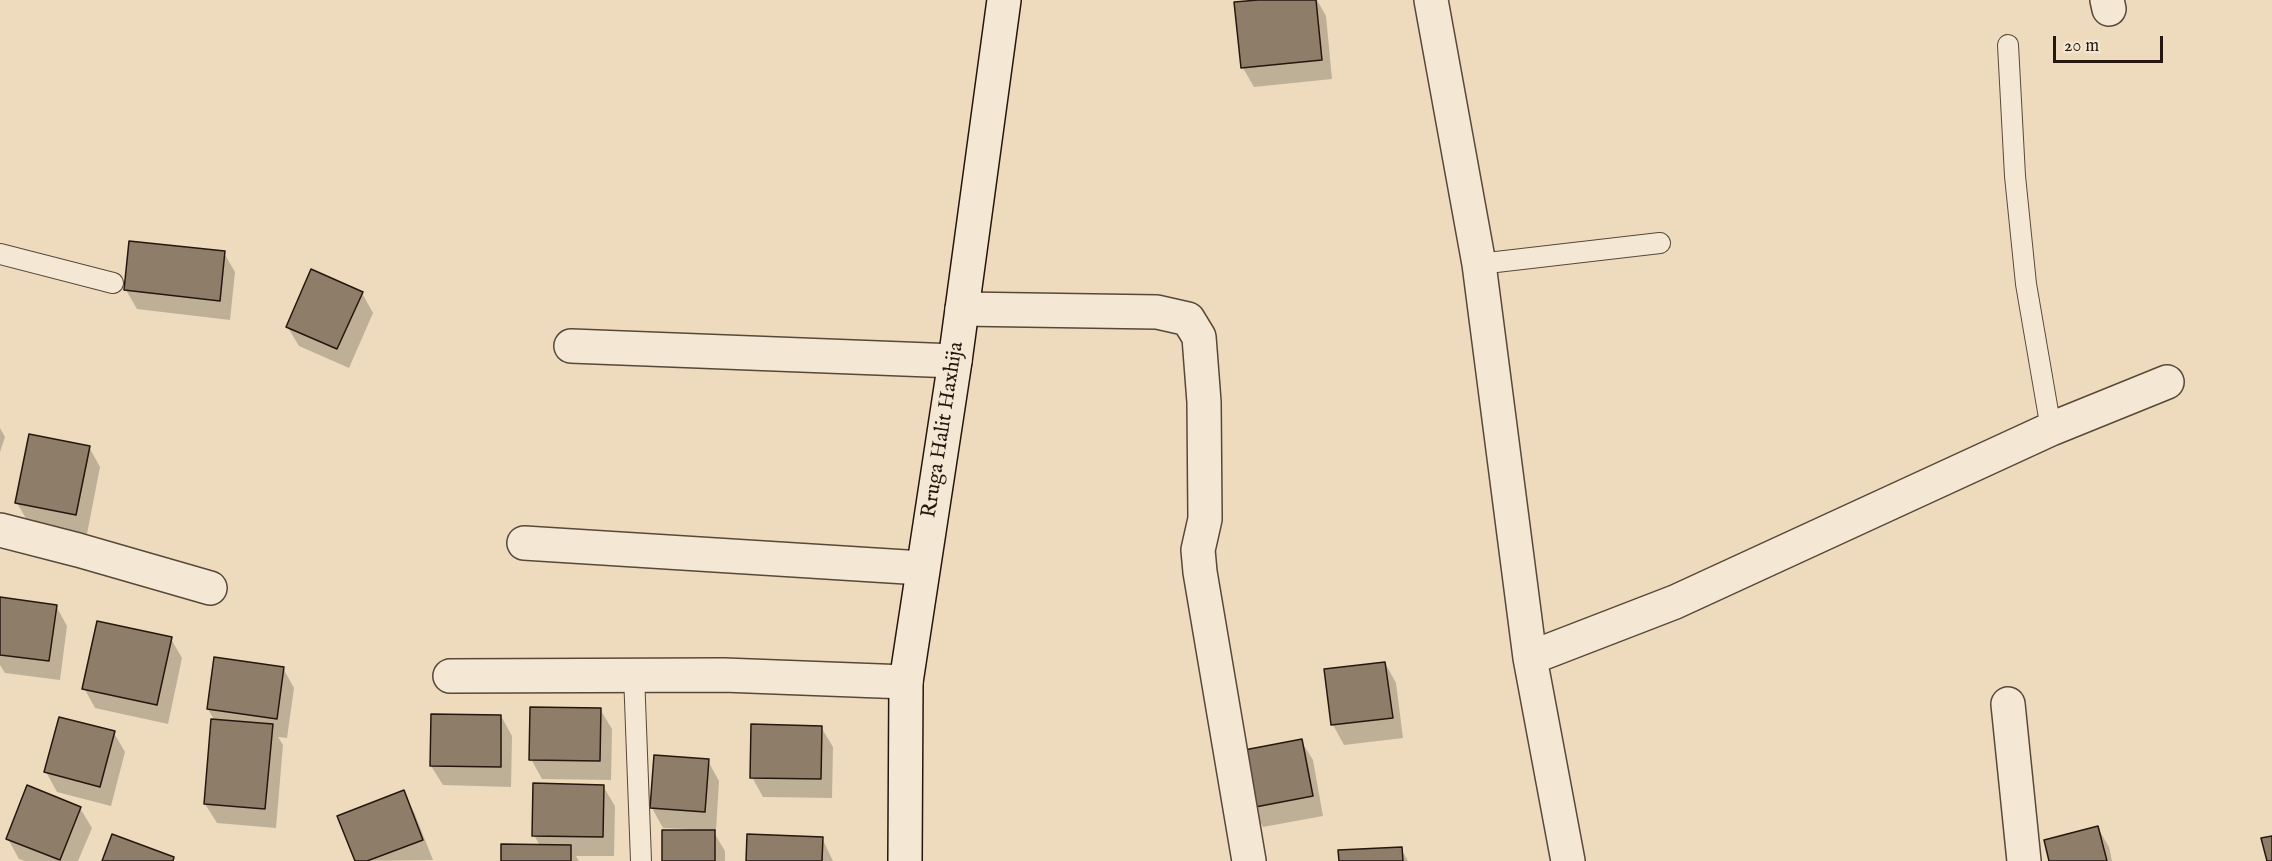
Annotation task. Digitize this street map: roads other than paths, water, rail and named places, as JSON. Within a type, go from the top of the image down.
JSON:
[{"type":"street","name":"Rruga Halit Haxhija","points":[[905,861],[906,682],[955,361],[1004,0]]},
{"type":"street","points":[[1431,0],[1479,264],[1530,658],[1568,861]]},
{"type":"street","points":[[962,309],[1158,312],[1188,319],[1199,337],[1204,402],[1205,519],[1198,550],[1200,572],[1249,861]]},
{"type":"street","points":[[571,346],[955,361]]},
{"type":"street","points":[[1530,658],[1675,602],[2051,429],[2167,382]]},
{"type":"street","points":[[0,530],[210,588]]},
{"type":"street","points":[[524,543],[922,568]]},
{"type":"street","points":[[450,676],[724,675],[906,682]]},
{"type":"street","points":[[2008,704],[2024,861]]},
{"type":"lane","points":[[2008,45],[2015,176],[2026,284],[2051,429]]},
{"type":"lane","points":[[1479,264],[1660,243]]},
{"type":"lane","points":[[0,254],[113,283]]},
{"type":"lane","points":[[634,674],[641,861]]}]
